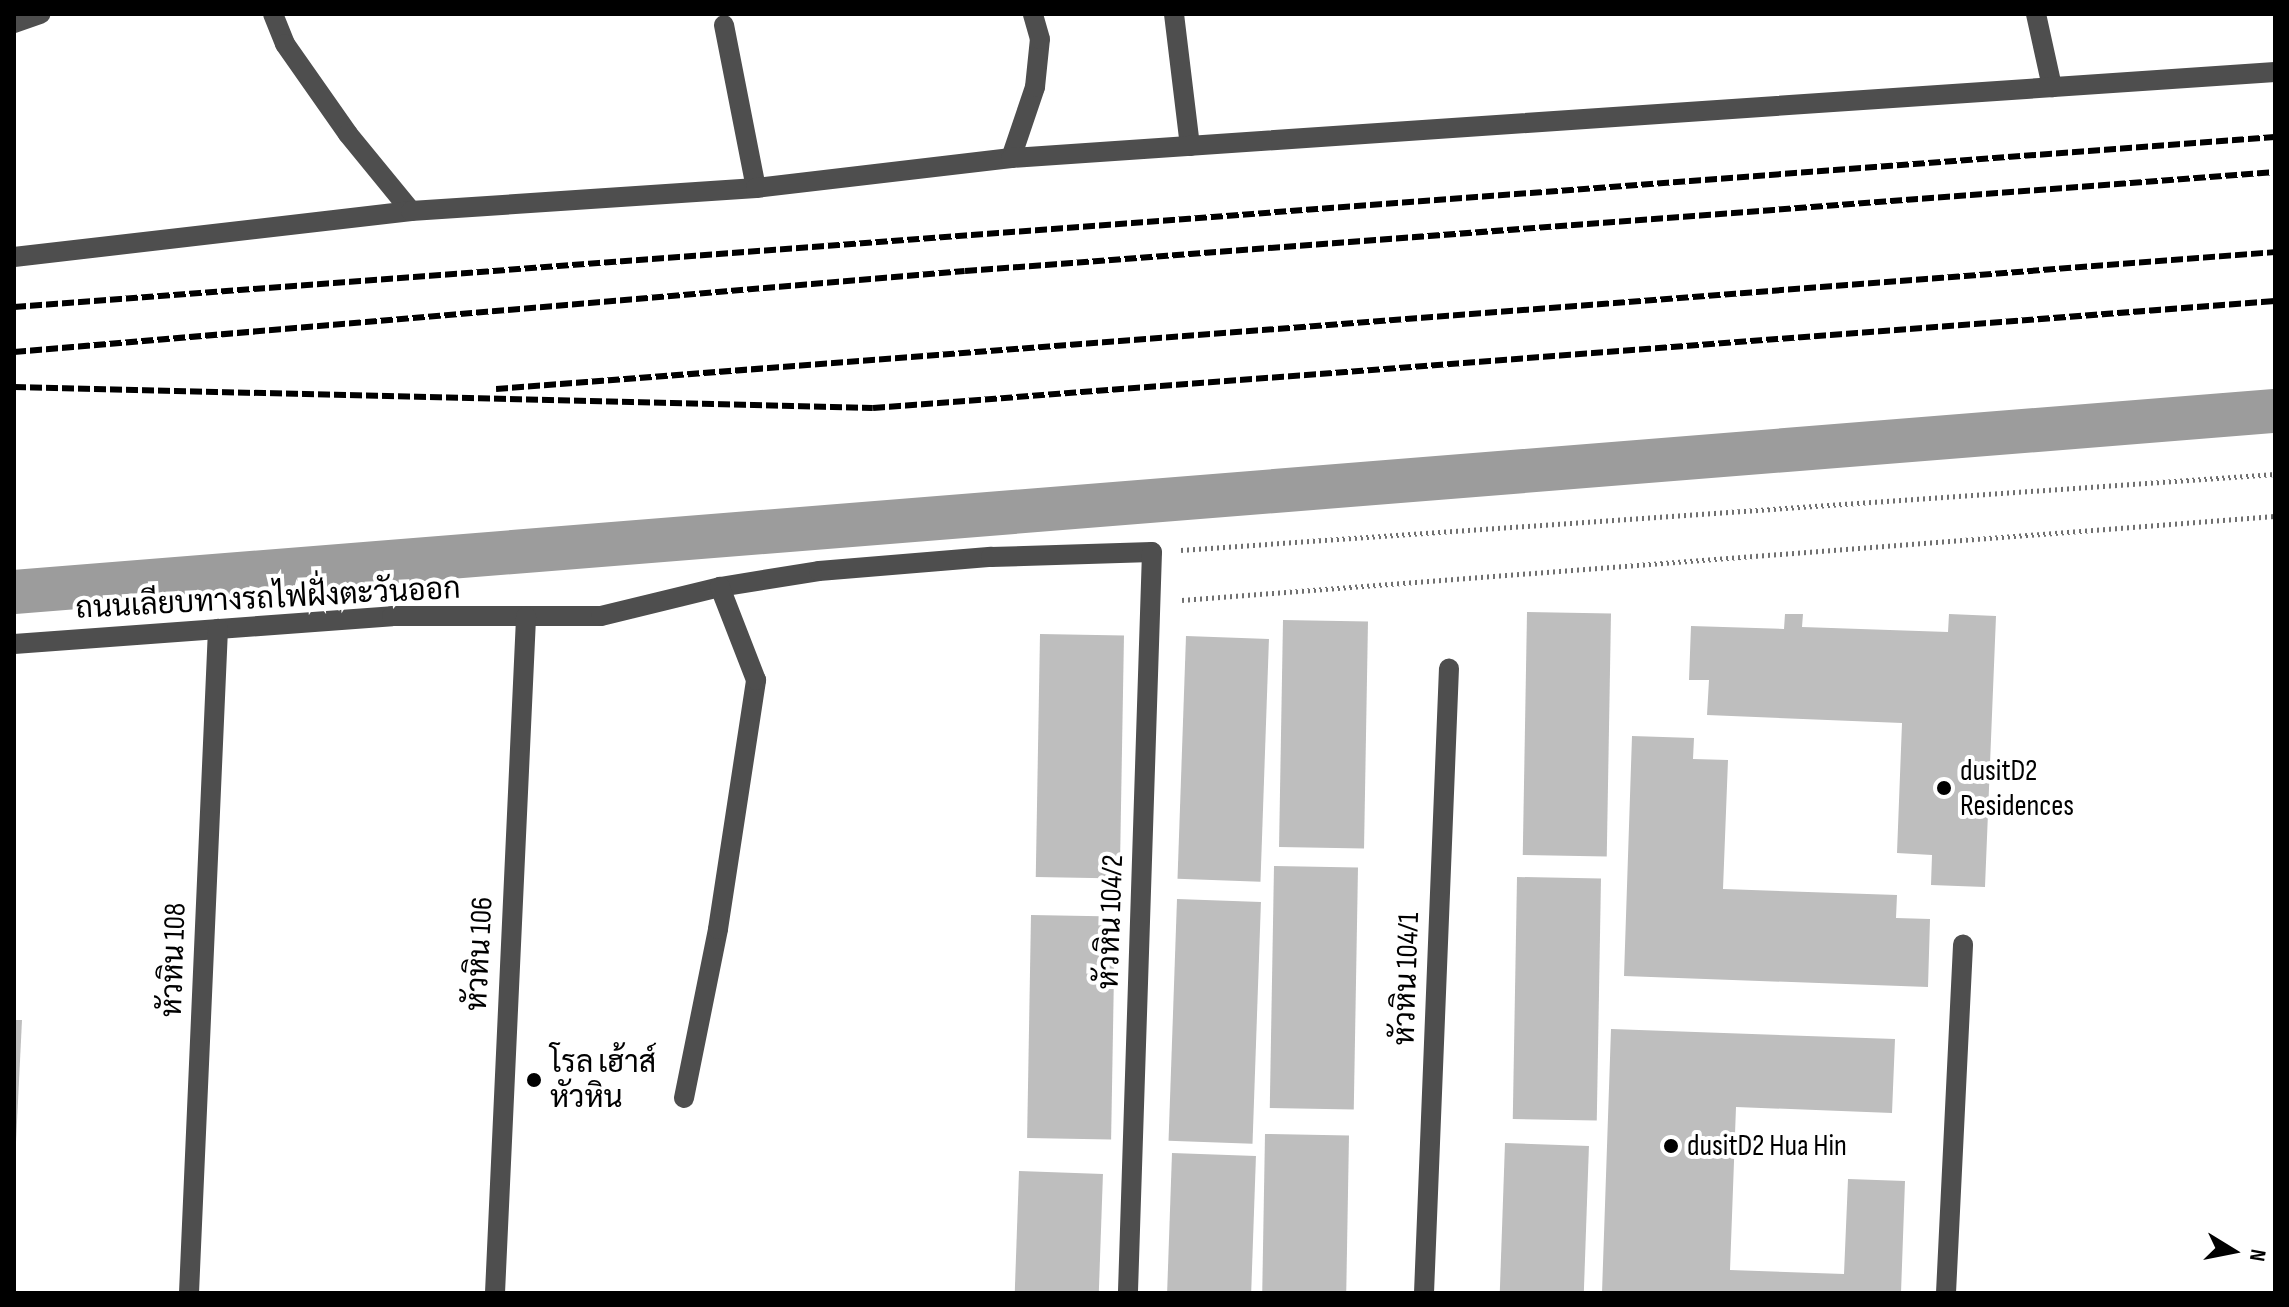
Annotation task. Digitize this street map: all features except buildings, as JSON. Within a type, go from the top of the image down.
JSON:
[{"type":"street","points":[[14,23],[40,14]]},
{"type":"street","points":[[273,14],[285,44],[348,134],[411,211]]},
{"type":"street","points":[[1011,158],[1035,87],[1040,39],[1033,14]]},
{"type":"street","points":[[1174,14],[1190,146]]},
{"type":"street","points":[[2036,14],[2052,87]]},
{"type":"street","points":[[724,25],[756,188]]},
{"type":"street","points":[[14,257],[411,211],[756,188],[1011,158],[2275,72]]},
{"type":"street","name":"ถนนเลียบทางรถไฟฝั่งตะวันออก","points":[[14,644],[392,616],[601,616],[720,587],[850,568],[1152,552]]},
{"type":"street","name":"หัวหิน 104/2","points":[[1128,1293],[1153,602],[1152,552]]},
{"type":"street","points":[[684,1098],[718,929],[756,680],[720,587]]},
{"type":"street","name":"หัวหิน 106","points":[[495,1293],[526,617]]},
{"type":"street","name":"หัวหิน 108","points":[[189,1293],[218,629]]},
{"type":"street","name":"หัวหิน 104/1","points":[[1424,1293],[1449,668]]},
{"type":"street","points":[[1946,1293],[1963,944]]},
{"type":"path","points":[[1152,552],[2275,474]]},
{"type":"path","points":[[1153,602],[2275,516]]},
{"type":"waterway","points":[[14,592],[2275,411]]},
{"type":"railway","points":[[14,307],[2275,137]]},
{"type":"railway","points":[[14,352],[965,271],[2275,172]]},
{"type":"railway","points":[[496,389],[2275,252]]},
{"type":"railway","points":[[14,387],[873,408],[2275,301]]},
{"type":"place","name":"dusitD2 Residences","points":[[1944,788]]},
{"type":"place","name":"โรล เฮ้าส์ หัวหิน","points":[[534,1080]]},
{"type":"place","name":"dusitD2 Hua Hin","points":[[1671,1146]]}]
